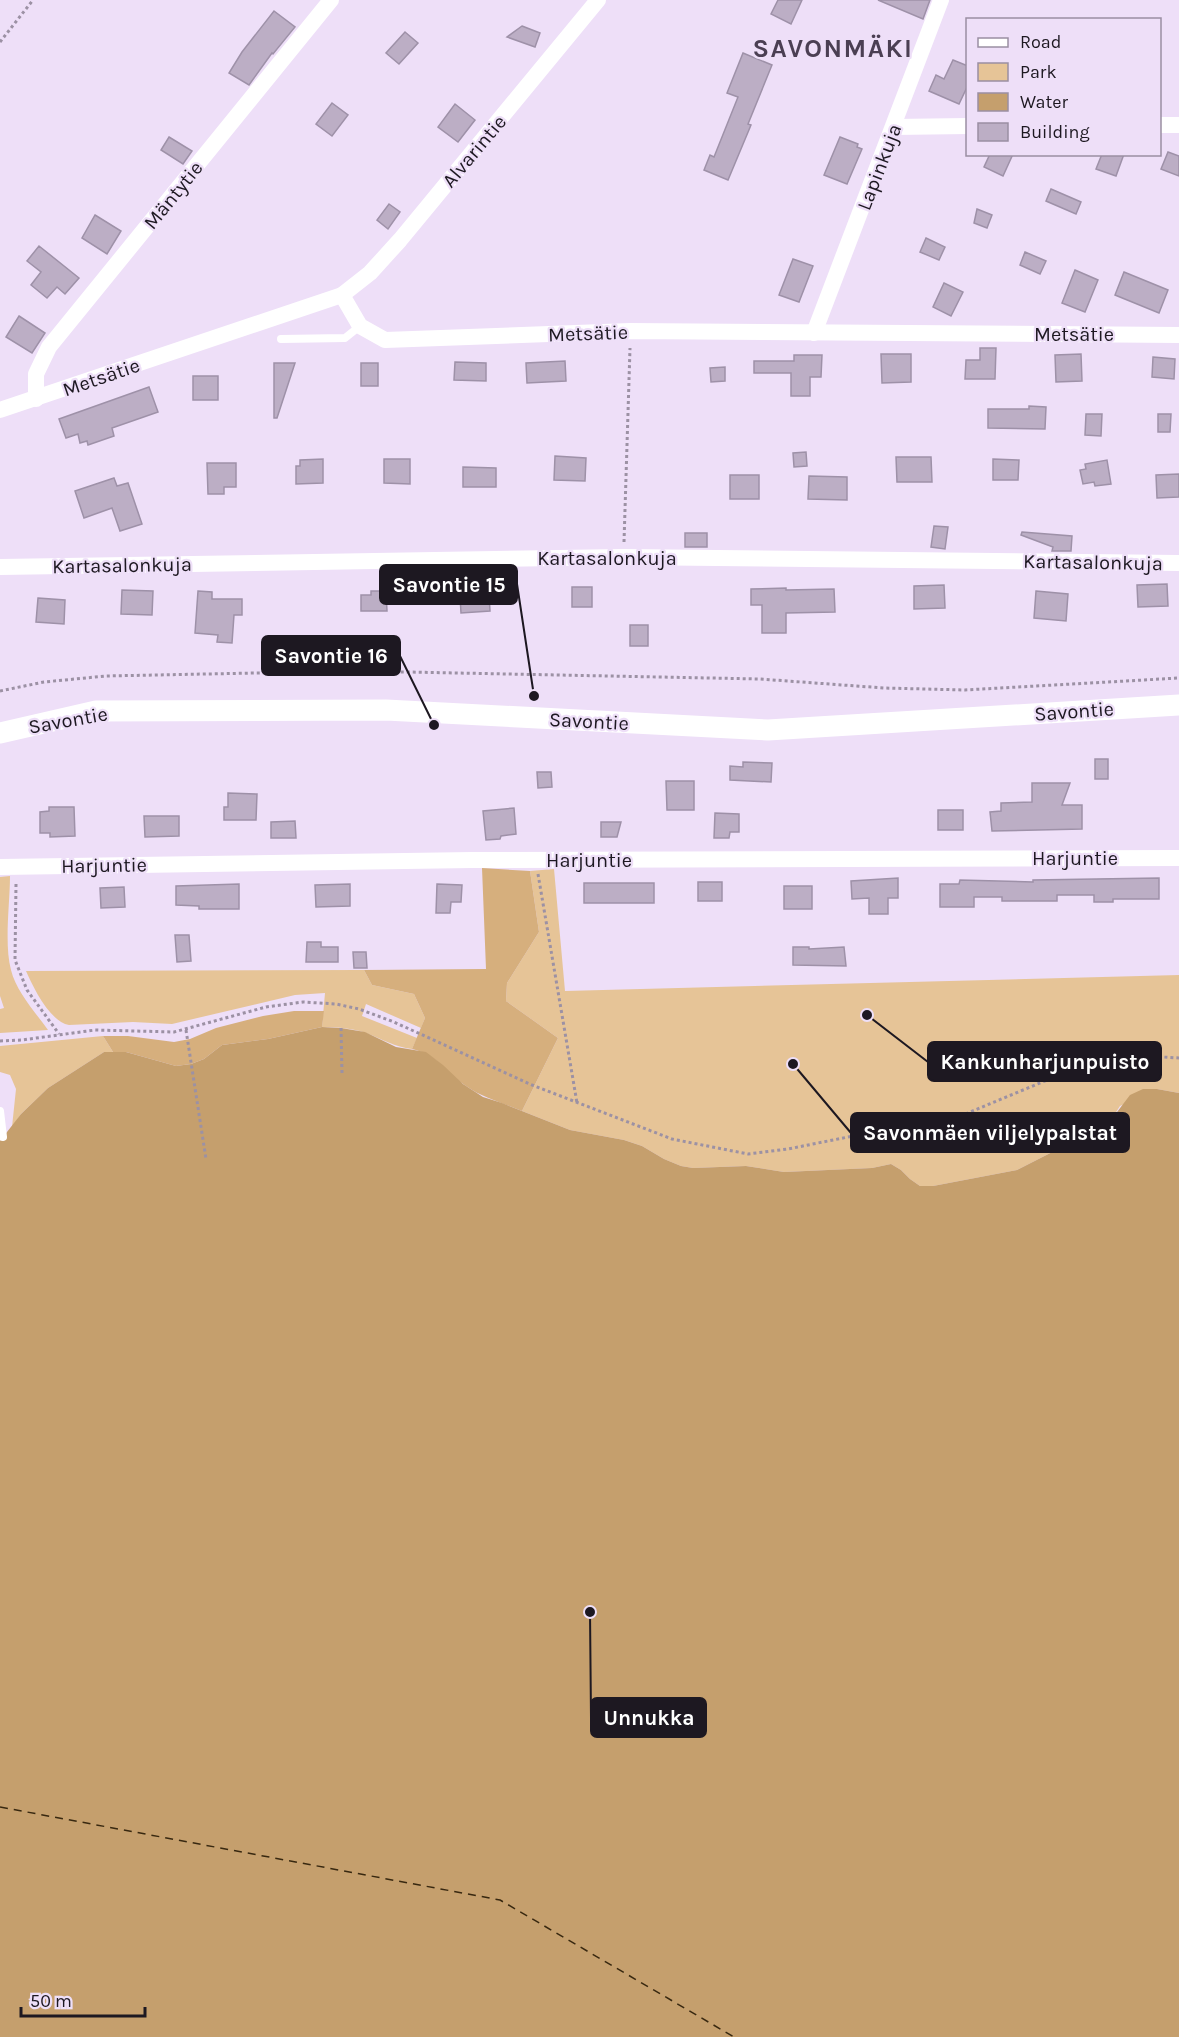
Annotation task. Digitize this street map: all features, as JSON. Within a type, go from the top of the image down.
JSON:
[{"type":"street","name":"Mäntytie","points":[[36,399],[36,374],[49,347],[331,0]]},
{"type":"street","name":"Alvarintie","points":[[342,295],[370,273],[400,240],[598,0]]},
{"type":"street","name":"Lapinkuja","points":[[814,333],[941,0]]},
{"type":"street","points":[[1161,125],[1179,125]]},
{"type":"street","points":[[894,127],[966,126]]},
{"type":"street","name":"Metsätie","points":[[0,410],[342,295]]},
{"type":"street","points":[[342,295],[360,326]]},
{"type":"street","name":"Metsätie","points":[[360,326],[386,340],[630,331],[1179,335]]},
{"type":"street","name":"Kartasalonkuja","points":[[0,567],[624,557],[1179,563]]},
{"type":"street","name":"Savontie","points":[[0,733],[96,711],[386,710],[768,730],[1179,705]]},
{"type":"street","name":"Harjuntie","points":[[0,867],[536,860],[1179,858]]},
{"type":"lane","points":[[281,339],[345,338],[360,326]]},
{"type":"lane","points":[[0,1112],[3,1137]]},
{"type":"path","points":[[0,42],[33,0]]},
{"type":"path","points":[[624,557],[630,331]]},
{"type":"path","points":[[0,691],[44,682],[106,676],[356,671],[760,679],[884,688],[965,690],[1179,678]]},
{"type":"path","points":[[536,860],[578,1103]]},
{"type":"path","points":[[17,866],[15,960],[27,990],[59,1034]]},
{"type":"path","points":[[0,1041],[95,1030],[174,1032],[266,1007],[303,1002],[336,1004],[359,1009],[394,1022],[532,1085],[672,1139],[748,1154],[918,1126],[963,1115],[1088,1063],[1110,1057],[1129,1055],[1179,1058]]},
{"type":"path","points":[[341,1028],[342,1073]]},
{"type":"path","points":[[186,1030],[206,1159]]},
{"type":"green space","points":[[554,869],[565,991],[1179,975],[1179,1093],[1157,1089],[1120,1106],[1111,1120],[1096,1134],[1068,1144],[1017,1170],[933,1186],[920,1186],[891,1164],[872,1168],[784,1172],[746,1166],[693,1168],[681,1166],[642,1146],[624,1140],[570,1130],[522,1111],[558,1038],[506,1001],[507,983],[539,932],[530,871]]},
{"type":"green space","points":[[10,876],[8,936],[11,970],[21,993],[48,1030],[0,1033],[0,1009],[4,1008],[0,996],[0,877]]},
{"type":"green space","points":[[364,970],[372,985],[414,994],[425,1018],[421,1028],[366,1004],[362,1016],[417,1038],[412,1049],[394,1045],[355,1030],[322,1027],[325,993],[295,995],[172,1024],[133,1022],[69,1025],[55,1018],[49,1011],[26,971]]},
{"type":"green space","points":[[103,1036],[113,1052],[104,1052],[48,1088],[21,1114],[12,1127],[16,1089],[10,1075],[0,1072],[0,1046]]},
{"type":"shaded area","points":[[482,868],[530,871],[539,932],[507,983],[506,1001],[558,1038],[522,1111],[473,1090],[429,1055],[412,1049],[425,1018],[414,994],[372,985],[364,970],[486,969]]},
{"type":"shaded area","points":[[294,1011],[324,1011],[322,1027],[268,1039],[222,1045],[204,1059],[176,1066],[126,1052],[113,1052],[103,1036],[128,1036],[174,1042],[190,1039],[216,1028]]},
{"type":"water","points":[[322,1027],[365,1032],[396,1047],[426,1052],[463,1084],[483,1097],[570,1130],[624,1140],[642,1146],[681,1166],[693,1168],[746,1166],[784,1172],[872,1168],[891,1164],[920,1186],[933,1186],[1017,1170],[1068,1144],[1096,1134],[1111,1120],[1130,1095],[1143,1089],[1179,1093],[1179,2037],[0,2037],[0,1141],[21,1114],[48,1088],[104,1052],[126,1052],[176,1066],[204,1059],[222,1045],[268,1039]]},
{"type":"building","points":[[778,0],[802,0],[791,24],[771,14]]},
{"type":"building","points":[[878,0],[930,0],[923,19]]},
{"type":"building","points":[[274,11],[295,27],[272,53],[249,85],[229,73],[242,52]]},
{"type":"building","points":[[522,26],[540,33],[535,47],[507,37]]},
{"type":"building","points":[[405,32],[418,43],[399,64],[386,53]]},
{"type":"building","points":[[743,53],[772,65],[748,124],[751,125],[728,180],[704,170],[710,155],[714,157],[738,97],[727,93]]},
{"type":"building","points":[[953,60],[966,65],[966,89],[959,104],[929,91],[936,75],[944,79]]},
{"type":"building","points":[[332,103],[348,115],[332,136],[316,124]]},
{"type":"building","points":[[455,104],[475,120],[458,142],[438,127]]},
{"type":"building","points":[[169,137],[192,151],[183,164],[161,150]]},
{"type":"building","points":[[840,137],[858,144],[857,147],[862,149],[847,184],[824,175]]},
{"type":"building","points":[[1168,152],[1179,156],[1179,176],[1161,169]]},
{"type":"building","points":[[989,156],[1012,156],[1003,176],[984,167]]},
{"type":"building","points":[[1101,156],[1123,156],[1116,176],[1096,169]]},
{"type":"building","points":[[1051,189],[1081,202],[1076,214],[1046,201]]},
{"type":"building","points":[[389,204],[400,212],[388,229],[377,220]]},
{"type":"building","points":[[977,209],[992,215],[987,228],[974,223]]},
{"type":"building","points":[[95,215],[121,231],[107,254],[82,238]]},
{"type":"building","points":[[926,238],[945,247],[939,260],[920,252]]},
{"type":"building","points":[[39,246],[79,278],[65,294],[57,287],[47,298],[31,285],[41,272],[27,261]]},
{"type":"building","points":[[1025,252],[1046,261],[1040,274],[1020,265]]},
{"type":"building","points":[[793,259],[813,266],[799,302],[779,295]]},
{"type":"building","points":[[1075,270],[1098,280],[1085,312],[1062,303]]},
{"type":"building","points":[[1124,272],[1168,290],[1159,313],[1115,295]]},
{"type":"building","points":[[944,283],[963,292],[951,316],[933,307]]},
{"type":"building","points":[[19,316],[45,333],[32,353],[6,337]]},
{"type":"building","points":[[980,348],[996,348],[995,379],[965,379],[966,360],[980,360]]},
{"type":"building","points":[[881,354],[911,354],[911,382],[882,383]]},
{"type":"building","points":[[1081,354],[1082,381],[1056,382],[1055,355]]},
{"type":"building","points":[[794,355],[822,355],[821,377],[810,377],[810,396],[791,396],[791,373],[754,373],[754,361],[794,361]]},
{"type":"building","points":[[1153,357],[1175,359],[1174,379],[1152,377]]},
{"type":"building","points":[[565,361],[566,381],[527,383],[526,363]]},
{"type":"building","points":[[455,362],[486,363],[486,381],[454,380]]},
{"type":"building","points":[[274,363],[295,363],[277,418],[274,418]]},
{"type":"building","points":[[361,363],[378,363],[378,386],[361,386]]},
{"type":"building","points":[[725,367],[725,381],[711,382],[710,368]]},
{"type":"building","points":[[193,376],[218,376],[218,400],[193,400]]},
{"type":"building","points":[[149,387],[158,412],[112,428],[114,436],[88,445],[87,441],[80,443],[78,434],[66,438],[59,419]]},
{"type":"building","points":[[1029,406],[1046,407],[1045,429],[988,428],[988,409],[1029,409]]},
{"type":"building","points":[[1086,414],[1102,414],[1101,436],[1085,435]]},
{"type":"building","points":[[1158,414],[1171,414],[1170,432],[1158,432]]},
{"type":"building","points":[[806,452],[807,466],[794,467],[793,453]]},
{"type":"building","points":[[555,456],[586,458],[585,481],[554,480]]},
{"type":"building","points":[[896,457],[931,457],[932,482],[897,482]]},
{"type":"building","points":[[323,459],[323,483],[296,484],[296,466],[300,466],[300,460]]},
{"type":"building","points":[[384,459],[410,459],[410,484],[384,483]]},
{"type":"building","points":[[993,459],[1019,460],[1018,480],[993,480]]},
{"type":"building","points":[[1107,460],[1111,484],[1095,486],[1094,482],[1083,484],[1080,470],[1086,469],[1085,464]]},
{"type":"building","points":[[207,463],[236,463],[236,487],[224,487],[224,494],[208,494]]},
{"type":"building","points":[[463,467],[496,468],[496,487],[463,487]]},
{"type":"building","points":[[1179,474],[1179,497],[1157,498],[1156,475]]},
{"type":"building","points":[[730,475],[759,475],[759,499],[730,499]]},
{"type":"building","points":[[809,476],[847,477],[847,500],[808,499]]},
{"type":"building","points":[[114,478],[117,486],[128,483],[142,524],[120,531],[112,508],[84,518],[75,491]]},
{"type":"building","points":[[934,526],[948,527],[945,549],[931,547]]},
{"type":"building","points":[[1022,532],[1072,536],[1071,551],[1052,551],[1053,547],[1021,535]]},
{"type":"building","points":[[685,533],[707,533],[707,547],[685,547]]},
{"type":"building","points":[[1167,584],[1168,606],[1138,607],[1137,585]]},
{"type":"building","points":[[944,585],[945,608],[914,609],[914,586]]},
{"type":"building","points":[[572,587],[592,587],[592,607],[572,607]]},
{"type":"building","points":[[786,588],[786,590],[834,589],[835,612],[786,613],[786,633],[762,633],[762,605],[751,605],[751,589]]},
{"type":"building","points":[[122,590],[153,591],[152,615],[121,614]]},
{"type":"building","points":[[198,591],[212,592],[212,599],[242,599],[242,615],[234,615],[232,643],[217,642],[218,635],[195,633]]},
{"type":"building","points":[[371,591],[386,591],[387,611],[361,611],[361,595],[371,595]]},
{"type":"building","points":[[1036,591],[1068,594],[1066,621],[1034,618]]},
{"type":"building","points":[[489,594],[490,611],[461,613],[460,596]]},
{"type":"building","points":[[38,598],[65,600],[64,624],[36,622]]},
{"type":"building","points":[[630,625],[648,625],[648,646],[630,646]]},
{"type":"building","points":[[1095,759],[1108,759],[1108,779],[1095,779]]},
{"type":"building","points":[[743,762],[772,763],[771,782],[730,780],[730,766],[743,767]]},
{"type":"building","points":[[537,772],[551,772],[552,787],[538,788]]},
{"type":"building","points":[[666,781],[694,781],[694,810],[667,810]]},
{"type":"building","points":[[1032,783],[1070,783],[1062,805],[1082,805],[1082,829],[992,831],[990,812],[1001,811],[1001,803],[1032,802]]},
{"type":"building","points":[[228,793],[257,794],[256,820],[224,820],[224,807],[228,807]]},
{"type":"building","points":[[49,807],[74,807],[75,836],[50,837],[50,833],[40,833],[40,812],[49,811]]},
{"type":"building","points":[[514,808],[516,834],[486,840],[483,811]]},
{"type":"building","points":[[938,810],[963,810],[963,830],[938,830]]},
{"type":"building","points":[[715,813],[739,814],[739,832],[730,832],[729,838],[714,838]]},
{"type":"building","points":[[144,816],[179,816],[179,836],[145,837]]},
{"type":"building","points":[[295,821],[296,838],[271,838],[271,822]]},
{"type":"building","points":[[601,822],[621,822],[617,837],[601,837]]},
{"type":"building","points":[[898,878],[898,898],[888,898],[888,914],[869,914],[869,898],[852,899],[851,881]]},
{"type":"building","points":[[1159,878],[1159,899],[1113,899],[1113,902],[1094,902],[1094,895],[1057,895],[1057,901],[1002,901],[1002,897],[974,897],[974,907],[940,907],[940,884],[959,884],[960,880],[1033,882],[1033,880]]},
{"type":"building","points":[[698,882],[722,882],[722,901],[698,901]]},
{"type":"building","points":[[584,883],[654,883],[654,903],[584,903]]},
{"type":"building","points":[[239,884],[239,909],[199,909],[199,906],[176,905],[176,886]]},
{"type":"building","points":[[350,884],[350,906],[316,907],[315,885]]},
{"type":"building","points":[[437,884],[462,885],[461,902],[451,902],[450,913],[436,913]]},
{"type":"building","points":[[784,886],[812,886],[812,909],[784,909]]},
{"type":"building","points":[[124,887],[125,907],[101,908],[100,888]]},
{"type":"building","points":[[175,935],[189,935],[191,961],[177,962]]},
{"type":"building","points":[[307,942],[321,942],[321,947],[338,947],[338,962],[306,962]]},
{"type":"building","points":[[793,947],[809,947],[809,949],[844,947],[846,966],[793,965]]},
{"type":"building","points":[[353,952],[366,952],[367,968],[354,968]]},
{"type":"ferry route","points":[[0,1807],[500,1900],[734,2037]]},
{"type":"place","name":"Savontie 15","points":[[534,696]]},
{"type":"place","name":"Savontie 16","points":[[434,725]]},
{"type":"place","name":"Kankunharjunpuisto","points":[[867,1015]]},
{"type":"place","name":"Savonmäen viljelypalstat","points":[[793,1064]]},
{"type":"place","name":"Unnukka","points":[[590,1612]]},
{"type":"district","name":"SAVONMÄKI","points":[[833,48]]}]
